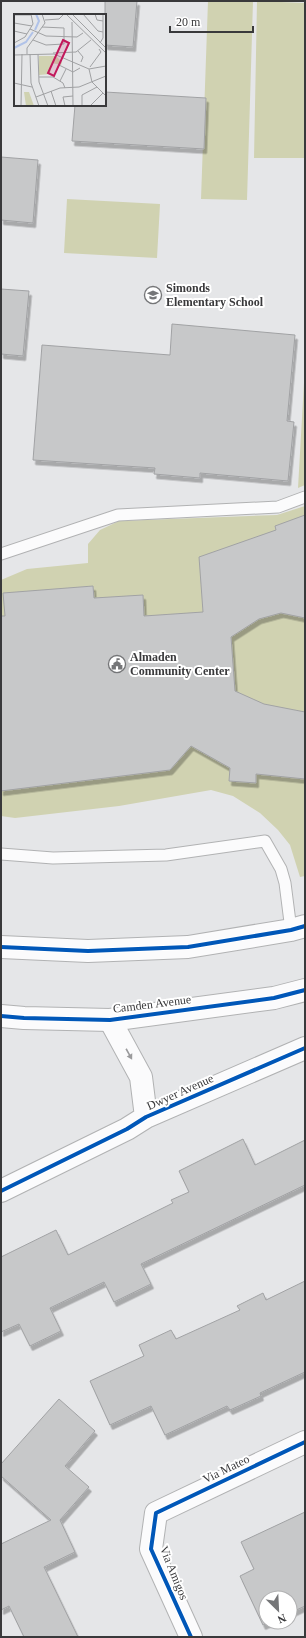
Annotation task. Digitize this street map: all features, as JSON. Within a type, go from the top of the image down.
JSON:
[{"type":"street","points":[[1,947],[88,951],[188,947],[298,928]]},
{"type":"street","name":"Camden Avenue","points":[[1,1016],[110,1020],[274,998],[305,990]]},
{"type":"street","name":"Dwyer Avenue","points":[[110,1020],[141,1077],[146,1117]]},
{"type":"street","name":"Dwyer Avenue","points":[[1,1191],[127,1129],[146,1117],[305,1048]]},
{"type":"street","name":"Via Mateo","points":[[156,1513],[305,1442]]},
{"type":"street","name":"Via Amigos","points":[[156,1513],[151,1549],[191,1637]]},
{"type":"lane","points":[[1,554],[118,515],[278,507],[305,497]]},
{"type":"lane","points":[[1,854],[53,858],[166,855],[265,840],[281,869],[298,928]]},
{"type":"green space","points":[[208,1],[253,1],[247,200],[201,199]]},
{"type":"green space","points":[[257,1],[305,3],[305,158],[254,158]]},
{"type":"green space","points":[[67,199],[160,204],[157,258],[64,253]]},
{"type":"green space","points":[[305,365],[305,485],[298,488]]},
{"type":"green space","name":"Almaden Community Center","points":[[305,506],[305,876],[300,877],[290,845],[278,830],[260,813],[233,796],[211,790],[119,806],[15,818],[1,816],[1,580],[27,569],[88,563],[88,544],[100,530],[119,521],[277,515]]},
{"type":"building","points":[[105,1],[137,1],[133,47],[106,45]]},
{"type":"building","points":[[106,92],[206,98],[204,149],[72,141],[75,106],[106,106]]},
{"type":"building","points":[[1,157],[38,160],[33,223],[1,220]]},
{"type":"building","points":[[1,289],[29,291],[23,356],[1,354]]},
{"type":"building","points":[[172,324],[295,335],[287,421],[294,422],[288,481],[200,473],[200,478],[154,474],[155,468],[33,460],[42,345],[170,355]]},
{"type":"building","name":"Almaden Community Center","points":[[305,515],[305,618],[281,613],[259,619],[231,637],[235,691],[264,704],[305,712],[305,779],[256,774],[256,783],[229,781],[230,768],[191,746],[170,770],[1,791],[1,616],[5,616],[3,593],[93,586],[94,598],[143,595],[144,616],[203,612],[199,557],[276,530],[275,526]]},
{"type":"building","points":[[243,1139],[255,1165],[305,1140],[305,1185],[141,1264],[151,1284],[114,1302],[104,1282],[50,1308],[61,1331],[30,1346],[19,1324],[1,1332],[1,1257],[56,1230],[68,1255],[173,1203],[171,1200],[189,1192],[179,1171]]},
{"type":"building","points":[[305,1281],[305,1372],[260,1393],[261,1396],[230,1410],[227,1406],[165,1435],[151,1406],[110,1425],[90,1381],[144,1356],[139,1345],[171,1330],[176,1339],[240,1310],[237,1306],[263,1293],[266,1300]]},
{"type":"building","points":[[59,1399],[95,1431],[65,1466],[89,1487],[60,1520],[75,1552],[44,1567],[78,1637],[24,1637],[9,1606],[1,1610],[1,1544],[51,1520],[1,1476],[1,1464]]},
{"type":"building","points":[[305,1512],[305,1606],[298,1609],[298,1590],[258,1590],[258,1614],[240,1576],[254,1569],[241,1542]]},
{"type":"cycle path","points":[[1,947],[88,951],[188,947],[291,930],[305,926]]},
{"type":"cycle path","points":[[1,1016],[110,1020],[274,998],[305,990]]},
{"type":"cycle path","points":[[1,1191],[127,1129],[146,1117],[305,1048]]},
{"type":"cycle path","points":[[191,1637],[151,1549],[156,1513],[305,1442]]},
{"type":"place","name":"Simonds Elementary School","points":[[153,295]]},
{"type":"place","name":"Almaden Community Center","points":[[117,664]]}]
